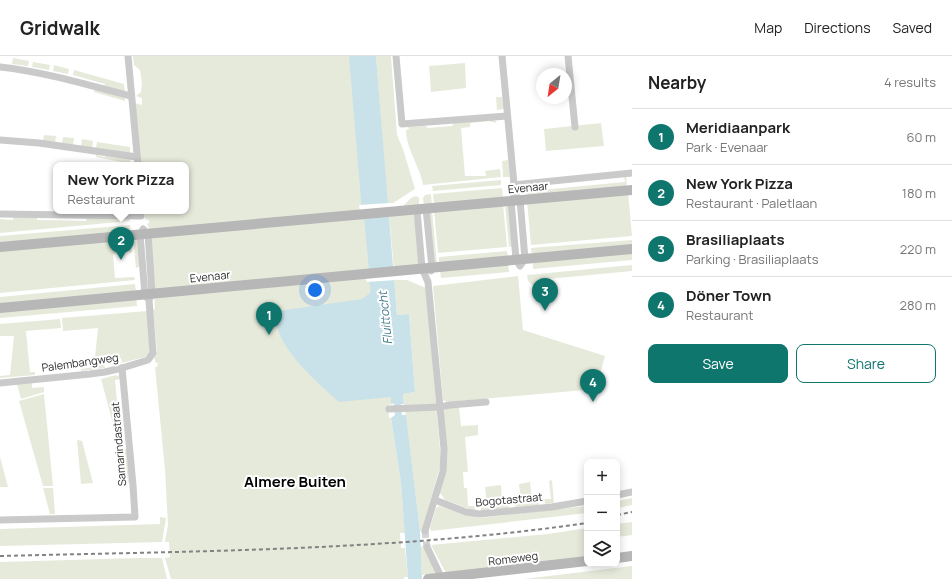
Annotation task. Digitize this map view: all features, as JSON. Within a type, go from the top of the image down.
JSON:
[{"type":"main road","name":"Evenaar","points":[[0,248],[144,233],[356,214],[422,210],[515,199],[632,190]]},
{"type":"main road","name":"Evenaar","points":[[0,308],[149,296],[403,270],[521,264],[632,249]]},
{"type":"main road","points":[[620,558],[632,556]]},
{"type":"main road","name":"Romeweg","points":[[428,579],[442,579],[584,561]]},
{"type":"street","points":[[128,56],[138,162]]},
{"type":"street","points":[[396,56],[402,124],[507,116]]},
{"type":"street","points":[[502,56],[521,264]]},
{"type":"street","points":[[568,56],[575,127]]},
{"type":"street","points":[[0,67],[66,79],[131,96]]},
{"type":"street","points":[[0,140],[39,143],[137,157]]},
{"type":"street","name":"Evenaar","points":[[513,185],[632,174]]},
{"type":"street","points":[[422,210],[444,449],[443,471],[426,531]]},
{"type":"street","points":[[0,214],[141,214]]},
{"type":"street","name":"Palembangweg","points":[[0,382],[90,374],[122,368],[148,360],[153,353],[144,233],[141,214]]},
{"type":"street","name":"Samarindastraat","points":[[0,520],[135,517],[122,368]]},
{"type":"street","points":[[389,409],[440,407],[486,402]]},
{"type":"street","points":[[620,494],[632,492]]},
{"type":"street","name":"Bogotastraat","points":[[434,500],[466,512],[479,514],[552,507],[584,502]]},
{"type":"street","points":[[427,547],[442,579]]},
{"type":"shaded area","points":[[133,56],[354,56],[387,397],[391,397],[394,404],[388,405],[401,483],[405,533],[400,533],[401,548],[405,548],[408,577],[404,577],[404,579],[171,579],[165,558],[170,557],[169,542],[165,542],[168,525],[165,470],[155,367],[157,367],[158,363],[156,363],[154,358],[157,351],[153,310],[155,309],[150,230],[147,224],[149,223],[149,220],[145,219],[144,214],[189,214],[189,162],[139,162],[134,103],[142,105],[142,98],[136,96],[141,92],[142,83],[140,70],[134,65]]},
{"type":"shaded area","points":[[376,56],[391,56],[397,135],[403,149],[415,189],[393,203],[387,203]]},
{"type":"shaded area","points":[[13,58],[29,61],[28,66],[12,64]]},
{"type":"shaded area","points":[[33,62],[50,65],[49,70],[32,67]]},
{"type":"shaded area","points":[[465,63],[466,88],[431,92],[429,66]]},
{"type":"shaded area","points":[[54,65],[69,69],[68,74],[53,71]]},
{"type":"shaded area","points":[[74,70],[124,84],[125,91],[104,86],[105,84],[73,75]]},
{"type":"shaded area","points":[[95,88],[125,97],[125,101],[94,92]]},
{"type":"shaded area","points":[[496,97],[502,97],[504,109],[497,110]]},
{"type":"shaded area","points":[[495,119],[496,123],[489,121],[470,123],[470,127],[461,128],[465,176],[486,176],[485,171],[500,169],[501,177],[423,185],[408,144],[406,130],[409,129],[408,127],[425,126],[428,128],[452,126],[454,123]]},
{"type":"shaded area","points":[[601,123],[604,146],[546,151],[544,129]]},
{"type":"shaded area","points":[[44,135],[56,136],[55,143],[43,141]]},
{"type":"shaded area","points":[[63,137],[74,138],[73,145],[62,143]]},
{"type":"shaded area","points":[[82,139],[93,141],[92,148],[81,146]]},
{"type":"shaded area","points":[[97,142],[130,147],[130,153],[96,148]]},
{"type":"shaded area","points":[[105,154],[130,159],[131,162],[121,162],[96,157],[96,155],[105,157]]},
{"type":"shaded area","points":[[508,160],[510,177],[503,177],[502,161]]},
{"type":"shaded area","points":[[624,176],[626,176],[627,188],[527,198],[526,186],[529,185],[530,191],[625,182]]},
{"type":"shaded area","points":[[501,180],[501,185],[433,191],[432,186]]},
{"type":"shaded area","points":[[502,188],[503,200],[434,206],[433,194]]},
{"type":"shaded area","points":[[628,192],[632,236],[531,245],[527,201]]},
{"type":"shaded area","points":[[431,194],[432,206],[424,207],[423,198],[425,195]]},
{"type":"shaded area","points":[[416,196],[419,198],[419,207],[402,207],[411,198]]},
{"type":"shaded area","points":[[503,204],[507,247],[438,253],[434,210]]},
{"type":"shaded area","points":[[505,204],[508,204],[512,246],[509,247]]},
{"type":"shaded area","points":[[432,210],[437,265],[435,265],[429,212]]},
{"type":"shaded area","points":[[414,212],[420,267],[394,269],[389,215]]},
{"type":"shaded area","points":[[13,216],[37,217],[37,220],[86,221],[87,218],[129,219],[130,221],[0,233],[0,219],[13,220]]},
{"type":"shaded area","points":[[130,225],[131,234],[0,246],[0,236]]},
{"type":"shaded area","points":[[131,238],[132,252],[129,253],[129,251],[113,254],[115,278],[134,277],[135,280],[0,293],[0,250]]},
{"type":"shaded area","points":[[133,238],[137,239],[140,266],[136,268]]},
{"type":"shaded area","points":[[632,240],[632,248],[532,257],[531,248]]},
{"type":"shaded area","points":[[507,251],[508,259],[439,265],[439,257]]},
{"type":"shaded area","points":[[632,251],[632,260],[533,269],[533,261]]},
{"type":"shaded area","points":[[508,262],[509,272],[441,278],[440,270]]},
{"type":"shaded area","points":[[632,265],[632,271],[537,280],[537,285],[532,285],[528,281],[527,275]]},
{"type":"shaded area","points":[[518,276],[523,330],[605,356],[596,389],[447,402],[443,400],[433,286]]},
{"type":"shaded area","points":[[394,280],[407,280],[426,288],[440,449],[440,466],[423,531],[420,531],[403,394],[415,392],[409,314],[397,315]]},
{"type":"shaded area","points":[[135,284],[136,293],[0,305],[0,297]]},
{"type":"shaded area","points":[[136,296],[137,306],[0,318],[0,309]]},
{"type":"shaded area","points":[[147,311],[150,353],[145,357],[122,363],[121,358],[104,363],[105,368],[81,371],[81,369],[94,367],[98,328],[63,331],[62,318]]},
{"type":"shaded area","points":[[60,319],[61,328],[26,331],[30,372],[35,372],[35,375],[0,378],[0,376],[10,375],[14,336],[0,336],[0,324]]},
{"type":"shaded area","points":[[120,375],[121,379],[115,380],[121,442],[118,442],[101,379]]},
{"type":"shaded area","points":[[32,383],[32,388],[44,387],[44,392],[21,399],[17,384]]},
{"type":"shaded area","points":[[44,394],[53,486],[43,486],[19,401]]},
{"type":"shaded area","points":[[459,407],[461,426],[478,425],[478,435],[465,437],[468,472],[463,472],[464,488],[467,488],[468,506],[475,506],[475,511],[445,500],[440,493],[444,411],[446,408]]},
{"type":"shaded area","points":[[77,440],[82,441],[93,483],[81,484]]},
{"type":"shaded area","points":[[124,442],[124,449],[127,449],[129,484],[118,443]]},
{"type":"shaded area","points":[[0,457],[8,487],[0,487]]},
{"type":"shaded area","points":[[552,480],[554,503],[545,504],[544,499],[551,499],[549,481]]},
{"type":"shaded area","points":[[530,482],[532,500],[538,500],[539,505],[515,507],[515,502],[521,502],[519,484]]},
{"type":"shaded area","points":[[501,485],[502,503],[508,503],[509,508],[481,511],[481,505],[487,505],[485,487]]},
{"type":"shaded area","points":[[43,488],[53,488],[55,514],[50,514]]},
{"type":"shaded area","points":[[632,498],[632,505],[620,507],[620,500]]},
{"type":"shaded area","points":[[439,506],[478,518],[584,506],[584,513],[431,531],[430,528],[436,508]]},
{"type":"shaded area","points":[[160,517],[166,518],[162,542],[0,546],[0,529],[160,524]]},
{"type":"shaded area","points":[[632,522],[632,535],[620,537],[620,524]]},
{"type":"shaded area","points":[[584,528],[584,559],[447,575],[431,545],[548,534]]},
{"type":"shaded area","points":[[424,546],[435,571],[434,574],[422,575],[420,547]]},
{"type":"shaded area","points":[[162,558],[167,579],[0,579],[0,562]]},
{"type":"shaded area","points":[[632,566],[632,579],[524,579]]},
{"type":"water","name":"Fluittocht","points":[[349,56],[376,56],[397,315],[409,314],[415,392],[403,394],[404,404],[401,404],[402,415],[406,415],[420,531],[422,579],[408,579],[401,483],[391,418],[395,415],[394,403],[391,403],[391,397],[339,402],[297,361],[287,348],[280,335],[276,322],[278,311],[362,299],[370,293],[370,285],[367,278],[369,270],[364,217],[362,212]]},
{"type":"pier","points":[[389,203],[389,209],[360,212],[359,205]]},
{"type":"pier","points":[[395,275],[396,280],[367,282],[365,278]]},
{"type":"tunnel","points":[[425,531],[427,547]]},
{"type":"railway","points":[[620,514],[632,512]]},
{"type":"railway","points":[[0,556],[221,551],[368,544],[441,539],[584,523]]},
{"type":"place","name":"New York Pizza","points":[[121,260]]},
{"type":"place","name":"Brasiliaplaats","points":[[545,311]]},
{"type":"place","name":"Meridiaanpark","points":[[269,335]]},
{"type":"place","name":"Döner Town","points":[[593,402]]},
{"type":"district","name":"Almere Buiten","points":[[295,481]]}]
